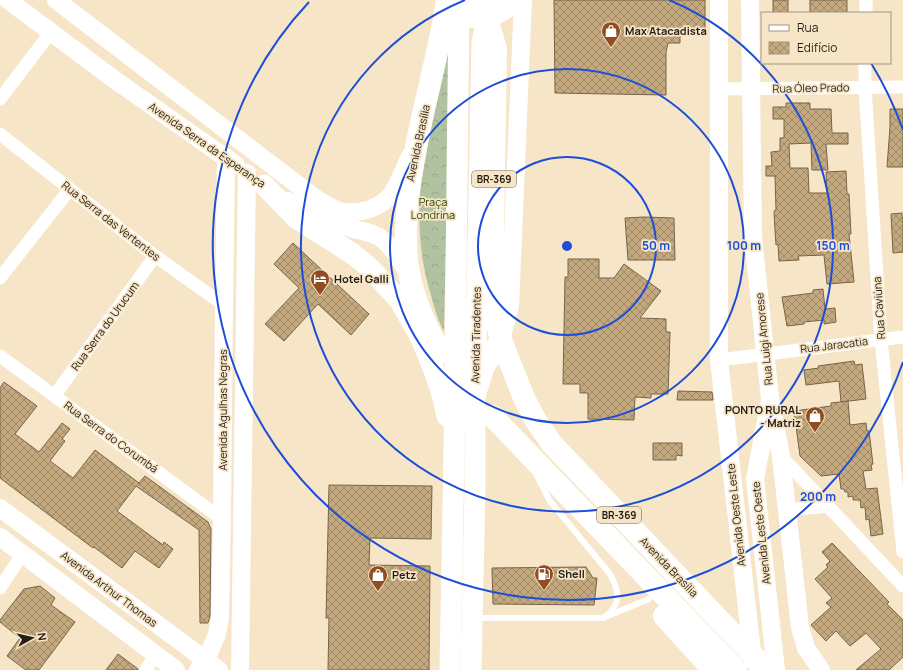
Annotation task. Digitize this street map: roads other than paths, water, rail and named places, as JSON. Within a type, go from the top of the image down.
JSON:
[{"type":"highway","name":"Avenida Brasília","points":[[441,353],[426,328],[409,274],[406,245],[406,218],[417,140],[436,63],[447,0]]},
{"type":"highway","points":[[467,0],[468,6],[474,17],[487,9],[506,8],[512,0]]},
{"type":"highway","name":"BR-369","points":[[487,9],[496,49],[492,294],[501,340]]},
{"type":"highway","name":"Avenida Brasília","points":[[501,340],[524,398],[536,421],[552,444],[767,670]]},
{"type":"highway","points":[[475,394],[484,366],[501,340]]},
{"type":"highway","name":"Avenida Brasília","points":[[492,416],[736,670]]},
{"type":"highway","points":[[579,506],[649,599],[713,670]]},
{"type":"main road","name":"Avenida Tiradentes","points":[[450,670],[459,0]]},
{"type":"main road","name":"Avenida Tiradentes","points":[[471,670],[482,43],[487,9]]},
{"type":"main road","points":[[264,185],[296,218],[353,254],[371,269],[400,301],[421,338],[442,394],[454,448],[466,459],[469,464],[475,487]]},
{"type":"street","name":"Avenida Serra da Esperança","points":[[8,0],[115,80],[303,211],[329,222],[372,234],[381,239],[396,254],[409,274]]},
{"type":"street","name":"Avenida Serra da Esperança","points":[[56,0],[292,181],[326,205],[341,211],[357,212],[367,210],[379,205],[391,194],[398,183],[417,140]]},
{"type":"street","points":[[501,340],[510,306],[522,0]]},
{"type":"street","points":[[719,0],[720,360]]},
{"type":"street","name":"Rua Luigi Amorese","points":[[750,0],[753,237],[770,398],[781,456],[800,627],[806,648],[821,670]]},
{"type":"street","points":[[866,0],[866,12]]},
{"type":"street","points":[[0,99],[51,32]]},
{"type":"street","name":"Rua Caviúna","points":[[865,64],[865,87],[881,340],[903,552]]},
{"type":"street","name":"Rua Óleo Prado","points":[[719,89],[903,87]]},
{"type":"street","name":"Rua Serra das Vertentes","points":[[0,134],[155,256],[224,305]]},
{"type":"street","name":"Avenida Agulhas Negras","points":[[207,667],[217,634],[220,617],[226,157]]},
{"type":"street","name":"Avenida Agulhas Negras","points":[[240,670],[247,173]]},
{"type":"street","points":[[0,278],[70,189]]},
{"type":"street","name":"Rua Serra do Urucum","points":[[54,395],[155,256]]},
{"type":"street","name":"Rua Jaracatia","points":[[720,360],[903,337]]},
{"type":"street","name":"Rua Serra do Corumbá","points":[[0,356],[222,519]]},
{"type":"street","name":"Avenida Oeste Leste","points":[[720,360],[754,670]]},
{"type":"street","points":[[223,390],[244,390]]},
{"type":"street","name":"Avenida Leste Oeste","points":[[770,398],[755,479],[776,670]]},
{"type":"street","points":[[781,456],[903,586]]},
{"type":"street","points":[[762,544],[761,533],[768,522],[777,514],[787,510],[828,506]]},
{"type":"street","name":"Avenida Arthur Thomas","points":[[0,508],[207,667]]},
{"type":"street","points":[[0,537],[176,670]]},
{"type":"street","points":[[0,588],[23,553]]},
{"type":"street","points":[[146,670],[156,654]]},
{"type":"lane","points":[[525,451],[550,501],[610,574],[617,588],[617,602],[611,612],[603,618]]},
{"type":"lane","points":[[472,618],[603,618],[649,599]]},
{"type":"place","name":"Max Atacadista","points":[[611,48]]},
{"type":"place","name":"Hotel Galli","points":[[320,296]]},
{"type":"place","name":"PONTO RURAL - Matriz","points":[[815,433]]},
{"type":"place","name":"Shell","points":[[544,591]]},
{"type":"place","name":"Petz","points":[[378,592]]},
{"type":"park label","name":"Praça Londrina","points":[[433,208]]}]
